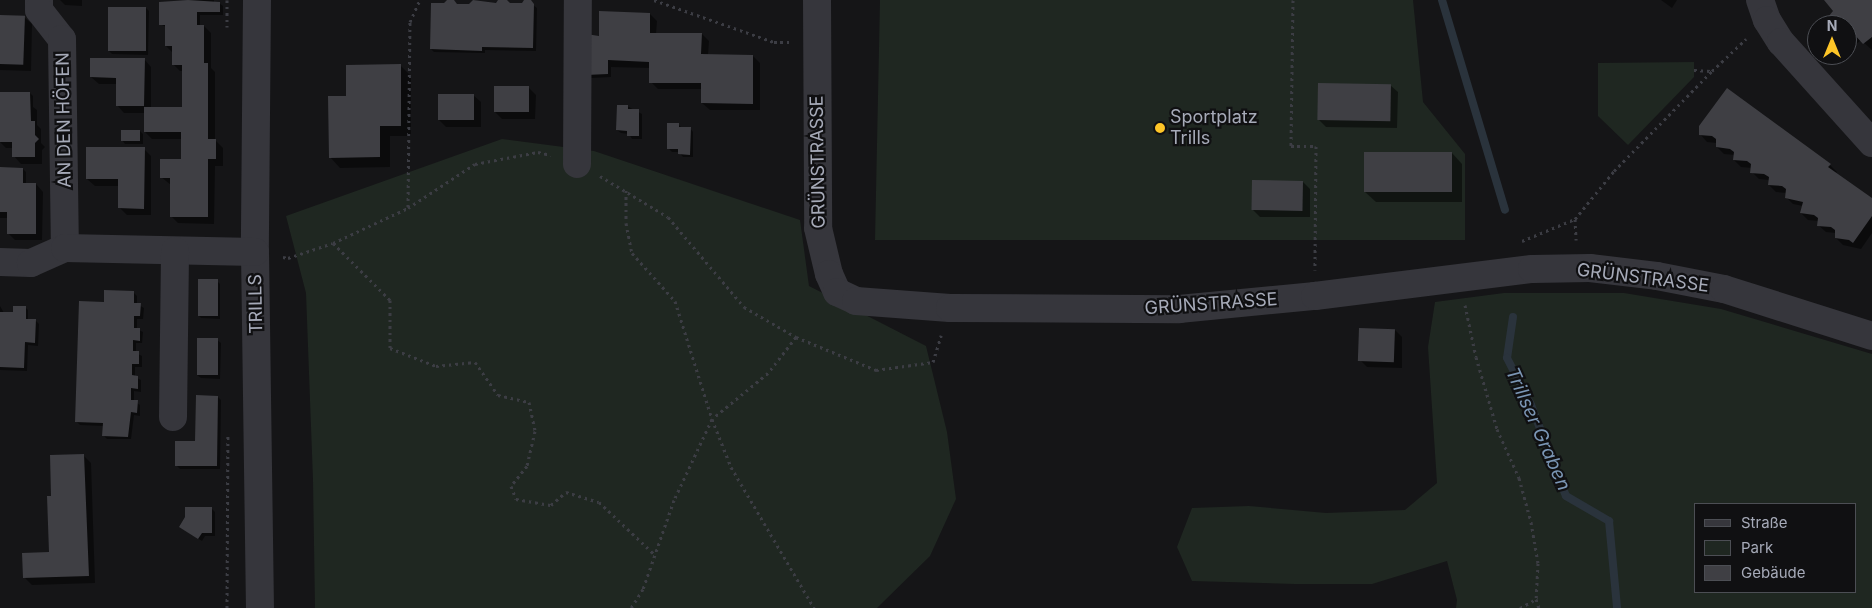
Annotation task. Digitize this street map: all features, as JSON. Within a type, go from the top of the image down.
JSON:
[{"type":"street","name":"AN DEN HÖFEN","points":[[39,0],[39,10],[62,39],[65,248]]},
{"type":"street","name":"TRILLS","points":[[257,0],[255,252],[260,608]]},
{"type":"street","points":[[578,0],[578,164]]},
{"type":"street","name":"GRÜNSTRASSE","points":[[817,0],[818,228],[829,274],[837,292],[856,301],[950,308],[1179,309],[1315,296],[1532,269],[1590,268],[1657,276],[1724,289],[1872,336]]},
{"type":"street","points":[[1763,10],[1781,42],[1872,143]]},
{"type":"street","points":[[0,262],[31,263],[65,248],[255,252]]},
{"type":"street","points":[[173,417],[176,251]]},
{"type":"path","points":[[408,208],[410,22],[420,0]]},
{"type":"path","points":[[654,0],[774,42],[816,42]]},
{"type":"path","points":[[1293,0],[1291,146],[1316,146],[1315,296]]},
{"type":"path","points":[[1513,244],[1575,218],[1614,171],[1712,71],[1763,10]]},
{"type":"path","points":[[1694,70],[1712,71]]},
{"type":"path","points":[[255,252],[288,258],[334,243],[408,208],[475,164],[538,152],[578,164],[626,190],[668,217],[744,307],[796,337],[876,370],[932,362],[950,308]]},
{"type":"path","points":[[626,190],[626,223],[632,253],[675,301],[712,419],[731,467],[814,608]]},
{"type":"path","points":[[334,243],[390,300],[390,348],[436,366],[475,362],[498,395],[529,402],[535,431],[527,466],[512,486],[516,499],[551,505],[566,492],[599,502],[655,555]]},
{"type":"path","points":[[1465,277],[1465,308],[1476,357],[1497,429],[1519,478],[1531,522],[1538,563],[1536,599],[1539,608]]},
{"type":"path","points":[[631,608],[643,589],[674,500],[712,419],[768,373],[796,337]]},
{"type":"path","points":[[1520,608],[1536,599]]},
{"type":"green space","name":"Sportplatz Trills","points":[[880,0],[1413,0],[1423,102],[1465,154],[1465,240],[875,240]]},
{"type":"green space","points":[[1694,62],[1694,77],[1628,145],[1598,116],[1598,63]]},
{"type":"green space","points":[[502,139],[594,151],[800,220],[809,286],[926,346],[947,432],[956,499],[930,556],[877,608],[315,608],[313,480],[306,293],[286,216]]},
{"type":"green space","points":[[1504,293],[1624,293],[1721,309],[1872,354],[1872,608],[1456,608],[1457,600],[1447,561],[1372,584],[1192,581],[1177,547],[1192,508],[1249,506],[1326,513],[1405,510],[1437,483],[1428,347],[1435,302]]},
{"type":"building","points":[[188,0],[220,2],[220,12],[197,12],[197,25],[204,25],[204,63],[208,63],[208,139],[216,139],[216,159],[208,159],[208,217],[170,217],[170,178],[160,178],[160,159],[181,159],[181,132],[144,132],[144,107],[182,107],[182,65],[172,65],[172,46],[165,46],[165,25],[159,25],[159,2]]},
{"type":"building","points":[[447,0],[454,0],[457,4],[469,4],[473,0],[496,3],[498,0],[507,0],[510,3],[522,3],[524,0],[531,0],[534,4],[533,48],[482,47],[482,51],[430,49],[431,3],[444,3]]},
{"type":"building","points":[[1824,0],[1872,0],[1872,37],[1863,44],[1857,37],[1857,15],[1830,15],[1833,11]]},
{"type":"building","points":[[108,7],[146,7],[146,51],[108,51]]},
{"type":"building","points":[[599,11],[650,13],[650,33],[702,33],[701,54],[753,55],[753,104],[701,103],[701,83],[649,83],[649,62],[608,60],[608,74],[586,75],[586,34],[599,36]]},
{"type":"building","points":[[0,15],[25,16],[23,65],[0,64]]},
{"type":"building","points":[[90,58],[145,58],[144,106],[116,106],[116,78],[90,77]]},
{"type":"building","points":[[401,64],[401,126],[380,126],[380,157],[329,158],[328,96],[346,96],[346,65]]},
{"type":"building","points":[[1318,83],[1391,84],[1390,121],[1317,120]]},
{"type":"building","points":[[494,86],[529,86],[529,112],[494,112]]},
{"type":"building","points":[[1727,88],[1831,164],[1828,167],[1872,198],[1872,216],[1853,243],[1849,240],[1835,238],[1835,230],[1831,227],[1817,226],[1818,218],[1814,215],[1800,213],[1803,202],[1785,198],[1786,189],[1782,186],[1768,185],[1769,177],[1764,174],[1750,173],[1751,164],[1747,161],[1733,160],[1734,152],[1730,149],[1716,147],[1716,139],[1712,136],[1699,135],[1699,126]]},
{"type":"building","points":[[0,92],[30,92],[31,121],[35,121],[35,135],[39,139],[35,143],[35,157],[12,157],[12,142],[0,142]]},
{"type":"building","points":[[438,94],[474,94],[474,120],[438,120]]},
{"type":"building","points":[[617,105],[628,105],[628,109],[639,109],[639,136],[627,136],[627,131],[616,130]]},
{"type":"building","points":[[667,123],[679,123],[679,127],[691,127],[690,155],[678,154],[678,149],[667,149]]},
{"type":"building","points":[[121,130],[140,130],[140,141],[121,141]]},
{"type":"building","points":[[86,147],[145,147],[144,209],[118,208],[118,179],[86,179]]},
{"type":"building","points":[[1364,152],[1452,152],[1452,192],[1364,192]]},
{"type":"building","points":[[0,167],[23,168],[23,183],[36,183],[36,234],[7,234],[7,212],[0,212]]},
{"type":"building","points":[[1252,180],[1303,181],[1302,211],[1251,210]]},
{"type":"building","points":[[198,279],[218,279],[218,316],[198,316]]},
{"type":"building","points":[[104,290],[134,291],[134,303],[141,303],[140,316],[134,316],[134,328],[140,328],[140,341],[133,340],[133,351],[139,351],[139,364],[132,364],[132,375],[138,376],[138,389],[131,388],[131,400],[138,400],[137,413],[131,412],[128,437],[102,436],[103,423],[75,422],[79,301],[104,302]]},
{"type":"building","points":[[13,306],[26,306],[26,319],[36,319],[35,343],[25,342],[24,368],[0,367],[0,312],[13,312]]},
{"type":"building","points":[[1359,328],[1395,329],[1394,362],[1358,361]]},
{"type":"building","points":[[197,338],[218,338],[218,375],[197,375]]},
{"type":"building","points":[[196,395],[218,396],[217,466],[175,466],[175,441],[195,441]]},
{"type":"building","points":[[84,454],[89,576],[23,578],[22,553],[49,552],[47,496],[51,496],[50,455]]},
{"type":"building","points":[[185,507],[212,507],[212,533],[202,533],[198,539],[179,527],[185,517]]},
{"type":"waterway","name":"Trillser Graben","points":[[1442,0],[1505,210]]},
{"type":"waterway","name":"Trillser Graben","points":[[1513,317],[1507,358],[1531,405],[1566,496],[1609,521],[1617,608]]},
{"type":"place","name":"Sportplatz Trills","points":[[1160,128]]}]
